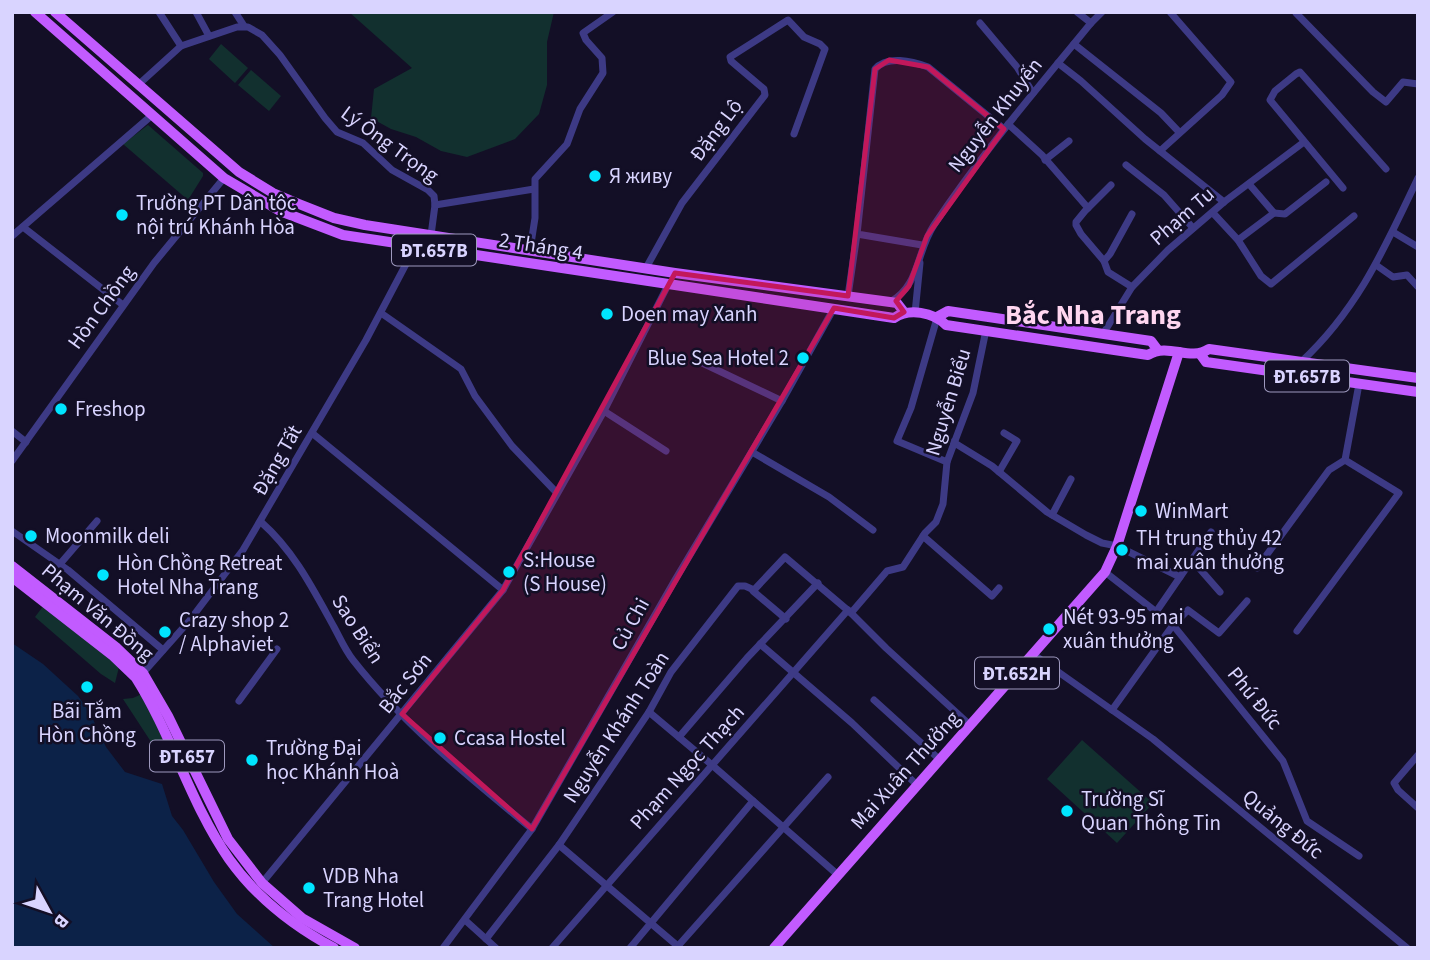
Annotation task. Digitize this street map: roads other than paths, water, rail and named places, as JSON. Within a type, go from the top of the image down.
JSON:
[{"type":"main road","name":"2 Tháng 4","points":[[35,12],[224,178],[293,217],[343,235],[894,318],[909,312]]},
{"type":"main road","name":"2 Tháng 4","points":[[55,12],[239,172],[273,193],[334,218],[417,234],[675,273],[897,303],[909,312],[937,317],[946,325],[1148,355],[1157,349],[1179,352],[1200,355],[1206,362],[1418,392]]},
{"type":"main road","points":[[224,178],[239,172]]},
{"type":"main road","points":[[415,247],[417,234]]},
{"type":"main road","points":[[668,285],[675,273]]},
{"type":"main road","name":"2 Tháng 4","points":[[937,317],[948,310],[1151,341],[1157,349]]},
{"type":"main road","name":"2 Tháng 4","points":[[1200,355],[1209,349],[1418,378]]},
{"type":"main road","name":"Mai Xuân Thưởng","points":[[774,948],[1105,572],[1117,546],[1179,352]]},
{"type":"main road","name":"Phạm Văn Đồng","points":[[12,566],[117,648],[163,706],[228,839],[258,887],[297,925],[334,948]]},
{"type":"main road","name":"Phạm Văn Đồng","points":[[12,577],[139,676]]},
{"type":"main road","name":"Phạm Văn Đồng","points":[[258,887],[302,918],[355,948]]},
{"type":"street","points":[[159,12],[181,47]]},
{"type":"street","points":[[196,12],[209,36]]},
{"type":"street","points":[[138,85],[181,47],[244,26],[235,12]]},
{"type":"street","points":[[530,250],[535,180],[567,144],[580,109],[603,73],[602,58],[583,33],[612,12]]},
{"type":"street","points":[[782,12],[804,37],[825,49],[794,134]]},
{"type":"street","points":[[1077,12],[1091,23]]},
{"type":"street","name":"Nguyễn Khuyến","points":[[890,302],[901,296],[909,286],[922,245],[940,215],[1006,126],[1102,12]]},
{"type":"street","points":[[1160,150],[1217,100],[1231,82],[1170,12]]},
{"type":"street","points":[[1296,13],[1373,93],[1386,102],[1403,82],[1418,84]]},
{"type":"street","name":"Đặng Lộ","points":[[646,268],[682,203],[765,95],[764,89],[731,61],[730,57],[788,20]]},
{"type":"street","points":[[980,23],[1017,67],[1033,93]]},
{"type":"street","name":"Lý Ông Trọng","points":[[244,26],[261,35],[280,55],[337,132],[363,144],[392,170],[434,196],[431,235]]},
{"type":"street","points":[[1074,44],[1161,113],[1179,132]]},
{"type":"street","points":[[848,296],[875,69],[888,60],[928,67],[1006,126],[1045,160],[1088,208]]},
{"type":"street","points":[[1058,63],[1224,202]]},
{"type":"street","points":[[1343,188],[1270,100],[1275,91],[1300,72],[1385,169]]},
{"type":"street","points":[[12,236],[151,116]]},
{"type":"street","points":[[1045,160],[1069,141]]},
{"type":"street","name":"Phạm Tu","points":[[1103,334],[1132,287],[1153,264],[1224,202],[1304,142]]},
{"type":"street","points":[[1126,165],[1164,195],[1194,228]]},
{"type":"street","name":"Hòn Chồng","points":[[12,461],[123,305],[172,240],[224,178]]},
{"type":"street","points":[[1300,362],[1335,326],[1376,265],[1414,193],[1418,178]]},
{"type":"street","points":[[1238,240],[1273,213],[1285,214],[1326,182]]},
{"type":"street","points":[[1249,184],[1273,213]]},
{"type":"street","points":[[1111,185],[1088,208],[1076,225],[1104,261],[1108,272],[1132,287]]},
{"type":"street","points":[[435,205],[534,189]]},
{"type":"street","points":[[1213,213],[1238,240],[1261,276],[1268,283],[1274,284],[1354,216]]},
{"type":"street","points":[[1104,261],[1132,214]]},
{"type":"street","points":[[23,228],[123,305]]},
{"type":"street","points":[[1393,232],[1418,247]]},
{"type":"street","points":[[857,234],[922,245]]},
{"type":"street","name":"Nguyễn Khuyến","points":[[909,312],[922,245]]},
{"type":"street","name":"Đặng Tất","points":[[139,676],[224,577],[261,522],[381,313],[415,247]]},
{"type":"street","points":[[1376,265],[1393,277],[1407,275],[1418,287]]},
{"type":"street","name":"Bắc Sơn","points":[[258,887],[503,590],[604,411],[668,285]]},
{"type":"street","name":"Củ Chi","points":[[443,948],[532,829],[834,308]]},
{"type":"street","points":[[381,313],[461,369],[475,396],[512,446],[556,492]]},
{"type":"street","points":[[937,317],[911,408],[897,441],[947,462]]},
{"type":"street","name":"Nguyễn Biểu","points":[[850,612],[887,571],[903,567],[923,536],[936,522],[943,504],[947,462],[973,394],[986,330]]},
{"type":"street","points":[[696,360],[782,401]]},
{"type":"street","points":[[1257,568],[1329,470],[1345,460],[1359,384]]},
{"type":"street","points":[[604,411],[666,451]]},
{"type":"street","points":[[12,431],[26,442]]},
{"type":"street","points":[[312,433],[503,590]]},
{"type":"street","points":[[999,472],[1017,441],[1004,433]]},
{"type":"street","points":[[953,442],[999,472],[1052,515],[1102,543],[1117,546],[1180,577]]},
{"type":"street","points":[[752,452],[829,497],[873,530]]},
{"type":"street","points":[[1297,631],[1399,493],[1345,460]]},
{"type":"street","points":[[1052,515],[1071,479]]},
{"type":"street","points":[[60,564],[97,521]]},
{"type":"street","name":"Sao Biển","points":[[261,522],[277,536],[305,573],[352,658],[378,691],[438,751],[532,829]]},
{"type":"street","points":[[12,531],[60,564],[163,650]]},
{"type":"street","points":[[1156,612],[1211,532]]},
{"type":"street","points":[[923,536],[992,596],[999,588]]},
{"type":"street","name":"Nguyễn Khánh Toàn","points":[[486,939],[559,845],[649,712],[671,672],[733,590],[742,585],[753,591],[785,557],[818,583]]},
{"type":"street","points":[[1192,560],[1220,592]]},
{"type":"street","name":"Phú Đức","points":[[1105,572],[1173,625],[1283,761],[1307,821],[1359,856]]},
{"type":"street","points":[[679,737],[818,583],[970,725]]},
{"type":"street","points":[[753,591],[786,619]]},
{"type":"street","points":[[1112,710],[1173,625],[1188,610],[1219,634],[1247,601]]},
{"type":"street","name":"Phạm Ngọc Thạch","points":[[552,948],[850,612]]},
{"type":"street","points":[[760,645],[852,723],[916,785]]},
{"type":"street","points":[[239,701],[277,649]]},
{"type":"street","name":"Quảng Đức","points":[[1033,654],[1153,739],[1408,948]]},
{"type":"street","points":[[874,700],[939,759]]},
{"type":"street","points":[[649,712],[838,875]]},
{"type":"street","points":[[1418,755],[1394,781],[1398,790],[1418,808]]},
{"type":"street","points":[[559,845],[679,947],[828,777]]},
{"type":"street","points":[[629,948],[753,801]]},
{"type":"street","points":[[465,920],[496,948]]},
{"type":"water","points":[[12,643],[43,664],[78,696],[90,713],[106,747],[125,772],[162,784],[172,816],[214,882],[237,914],[275,948],[12,948]]},
{"type":"place","name":"Я живу","points":[[595,176]]},
{"type":"place","name":"Trường PT Dân tộc nội trú Khánh Hòa","points":[[122,215]]},
{"type":"place","name":"Doen may Xanh","points":[[607,314]]},
{"type":"place","name":"Blue Sea Hotel 2","points":[[803,358]]},
{"type":"place","name":"Freshop","points":[[61,409]]},
{"type":"place","name":"WinMart","points":[[1141,511]]},
{"type":"place","name":"Moonmilk deli","points":[[31,536]]},
{"type":"place","name":"TH trung thủy 42 mai xuân thưởng","points":[[1122,550]]},
{"type":"place","name":"S:House (S House)","points":[[509,572]]},
{"type":"place","name":"Hòn Chồng Retreat Hotel Nha Trang","points":[[103,575]]},
{"type":"place","name":"Nét 93-95 mai xuân thưởng","points":[[1049,629]]},
{"type":"place","name":"Crazy shop 2 / Alphaviet","points":[[165,632]]},
{"type":"place","name":"Bãi Tắm Hòn Chồng","points":[[87,687]]},
{"type":"place","name":"Ccasa Hostel","points":[[440,738]]},
{"type":"place","name":"Trường Đại học Khánh Hoà","points":[[252,760]]},
{"type":"place","name":"Trường Sĩ Quan Thông Tin","points":[[1067,811]]},
{"type":"place","name":"VDB Nha Trang Hotel","points":[[309,888]]},
{"type":"district","name":"Bắc Nha Trang","points":[[1093,314]]}]
